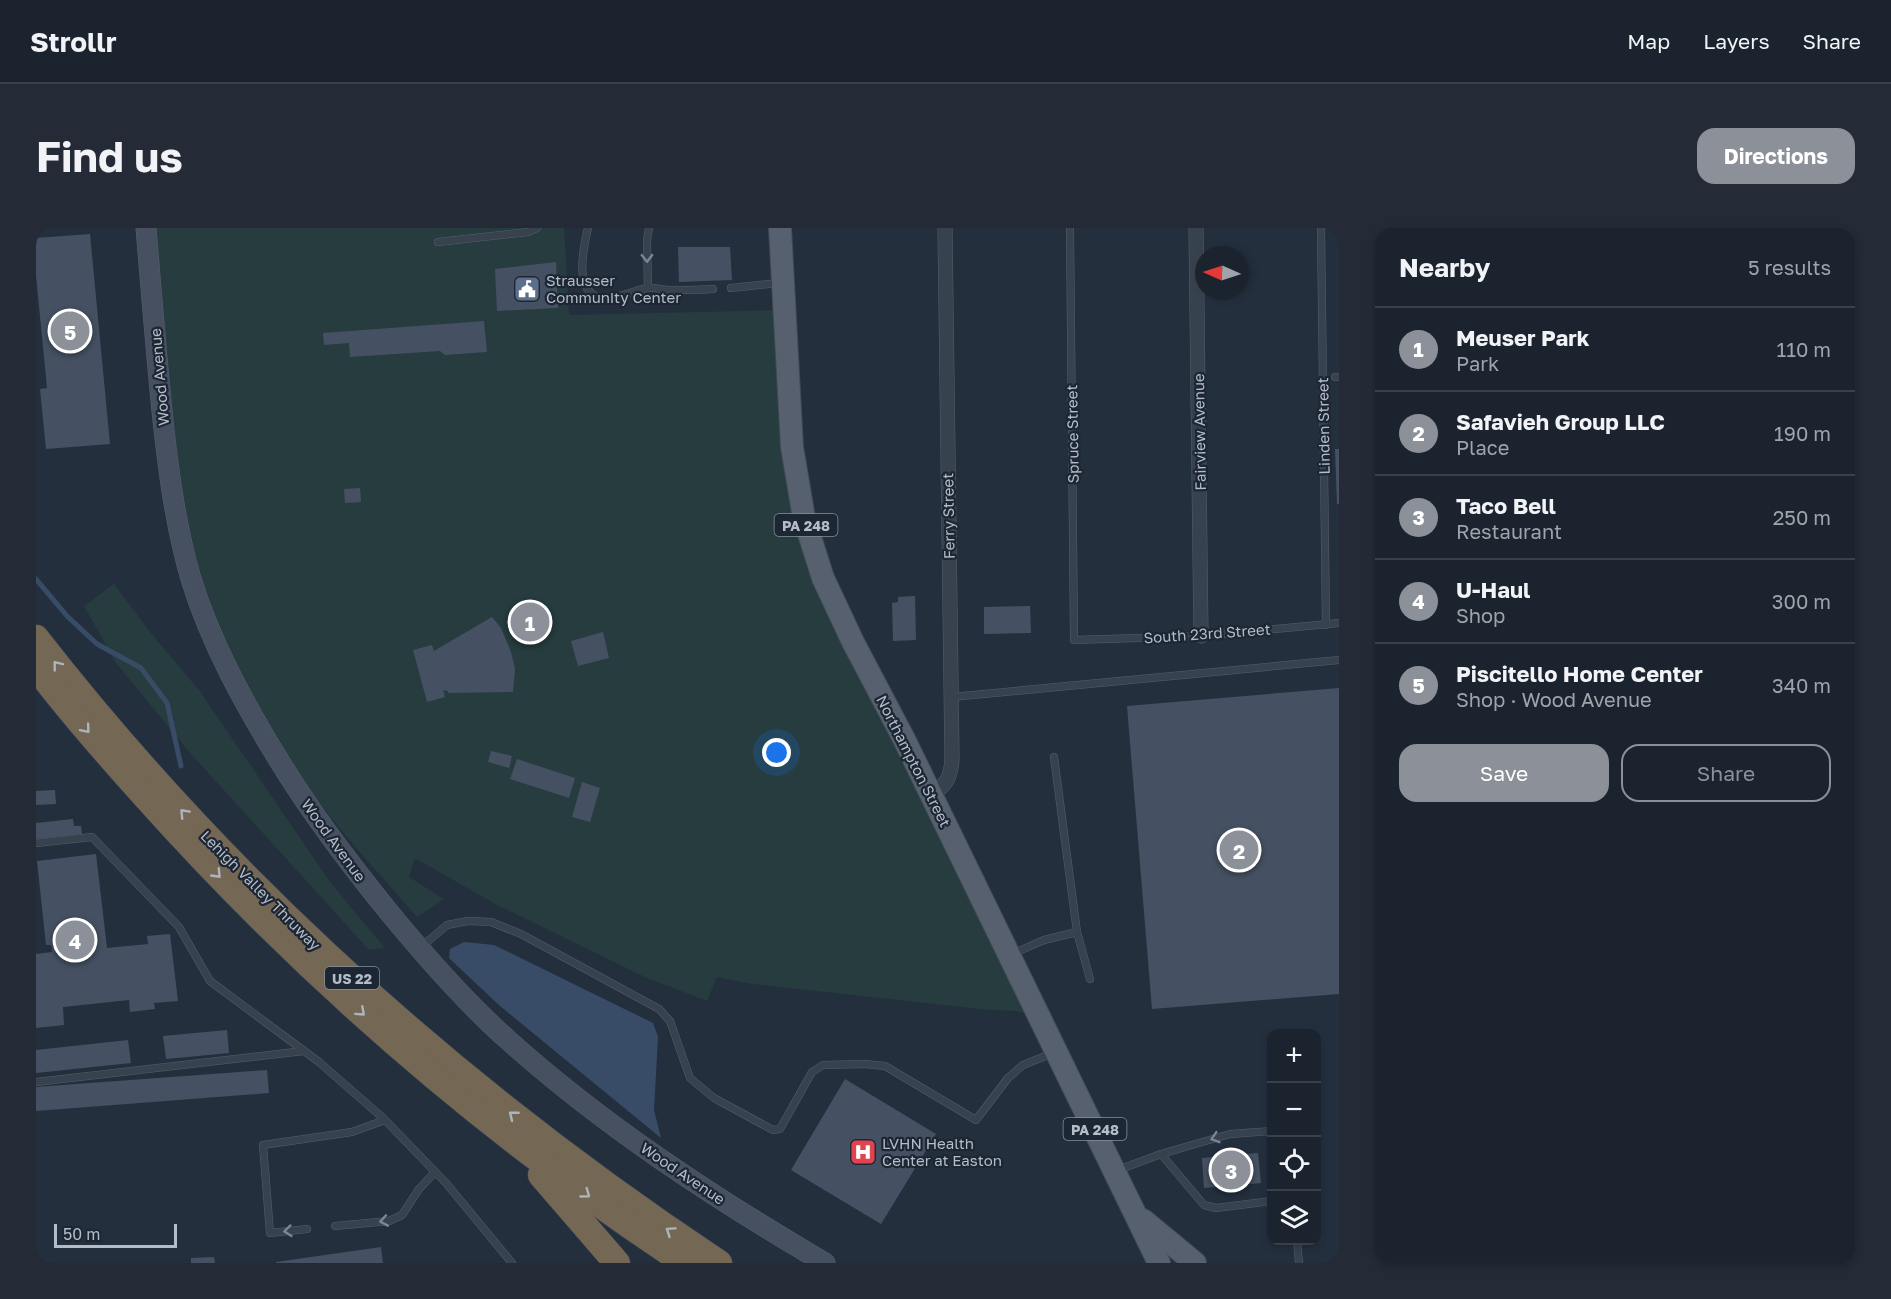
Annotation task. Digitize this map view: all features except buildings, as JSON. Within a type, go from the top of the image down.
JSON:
[{"type":"highway","name":"Lehigh Valley Thruway","points":[[36,638],[127,749],[187,816],[273,904],[380,1004],[535,1133],[598,1180],[719,1263]]},
{"type":"highway","name":"Lehigh Valley Thruway","points":[[36,668],[105,752],[173,828],[302,958],[371,1021],[506,1134],[581,1191],[685,1263]]},
{"type":"highway","points":[[506,1134],[617,1263]]},
{"type":"main road","name":"Wood Avenue","points":[[146,228],[168,464],[183,550],[202,613],[237,687],[294,784],[328,835],[418,949],[506,1039],[560,1085],[642,1146],[724,1201],[825,1263]]},
{"type":"main road","name":"Northampton Street","points":[[780,228],[792,447],[798,489],[809,534],[835,605],[931,795],[1159,1263]]},
{"type":"main road","points":[[1138,1216],[1195,1263]]},
{"type":"street","name":"Ferry Street","points":[[931,795],[944,786],[950,775],[952,697],[945,228]]},
{"type":"street","name":"Fairview Avenue","points":[[1196,228],[1201,636]]},
{"type":"lane","points":[[438,242],[528,232],[537,228]]},
{"type":"lane","points":[[588,228],[582,273],[587,290],[594,295],[603,298],[628,295],[648,288],[713,289]]},
{"type":"lane","points":[[648,288],[649,228]]},
{"type":"lane","name":"Spruce Street","points":[[1070,228],[1074,640]]},
{"type":"lane","name":"Linden Street","points":[[1321,228],[1326,625]]},
{"type":"lane","points":[[731,288],[783,282]]},
{"type":"lane","name":"South 23rd Street","points":[[1074,640],[1201,636],[1339,623]]},
{"type":"lane","points":[[952,697],[1339,660]]},
{"type":"lane","points":[[1054,757],[1077,932],[1090,980]]},
{"type":"lane","points":[[36,843],[92,837],[179,927],[210,981],[304,1051],[385,1120],[435,1172],[512,1263]]},
{"type":"lane","points":[[418,949],[447,925],[468,921],[491,922],[521,934],[659,1009],[670,1021],[690,1078],[714,1098],[773,1130],[780,1129],[812,1072],[823,1065],[885,1066],[976,1120],[1008,1078],[1023,1065],[1056,1051]]},
{"type":"lane","points":[[1009,955],[1044,940],[1077,932]]},
{"type":"lane","points":[[36,1082],[304,1051]]},
{"type":"lane","points":[[307,1229],[270,1233],[263,1145],[352,1132],[385,1120]]},
{"type":"lane","points":[[1115,1170],[1230,1134],[1267,1131]]},
{"type":"lane","points":[[1161,1154],[1204,1205],[1216,1208],[1267,1202]]},
{"type":"lane","points":[[335,1226],[389,1221],[402,1215],[419,1189],[435,1172]]},
{"type":"lane","points":[[1297,1245],[1299,1263]]},
{"type":"green space","points":[[156,228],[564,228],[569,315],[784,310],[804,518],[1038,1016],[1016,1011],[752,984],[717,977],[707,1001],[645,977],[497,905],[415,858],[409,877],[444,899],[417,917],[346,836],[307,785],[246,681],[211,609],[190,538],[175,450]]},
{"type":"green space","points":[[114,584],[150,632],[199,690],[330,882],[385,948],[369,950],[191,754],[116,663],[84,606]]},
{"type":"water","points":[[464,942],[494,945],[653,1023],[658,1037],[654,1110],[661,1138],[500,1006],[449,958],[450,949]]},
{"type":"waterway","points":[[36,579],[67,616],[97,644],[141,668],[167,703],[181,766]]},
{"type":"place","name":"Strausser Community Center","points":[[527,289]]},
{"type":"place","name":"Piscitello Home Center","points":[[70,331]]},
{"type":"place","name":"Meuser Park","points":[[530,622]]},
{"type":"place","name":"Safavieh Group LLC","points":[[1239,850]]},
{"type":"place","name":"U-Haul","points":[[75,940]]},
{"type":"place","name":"LVHN Health Center at Easton","points":[[863,1152]]},
{"type":"place","name":"Taco Bell","points":[[1231,1170]]}]
